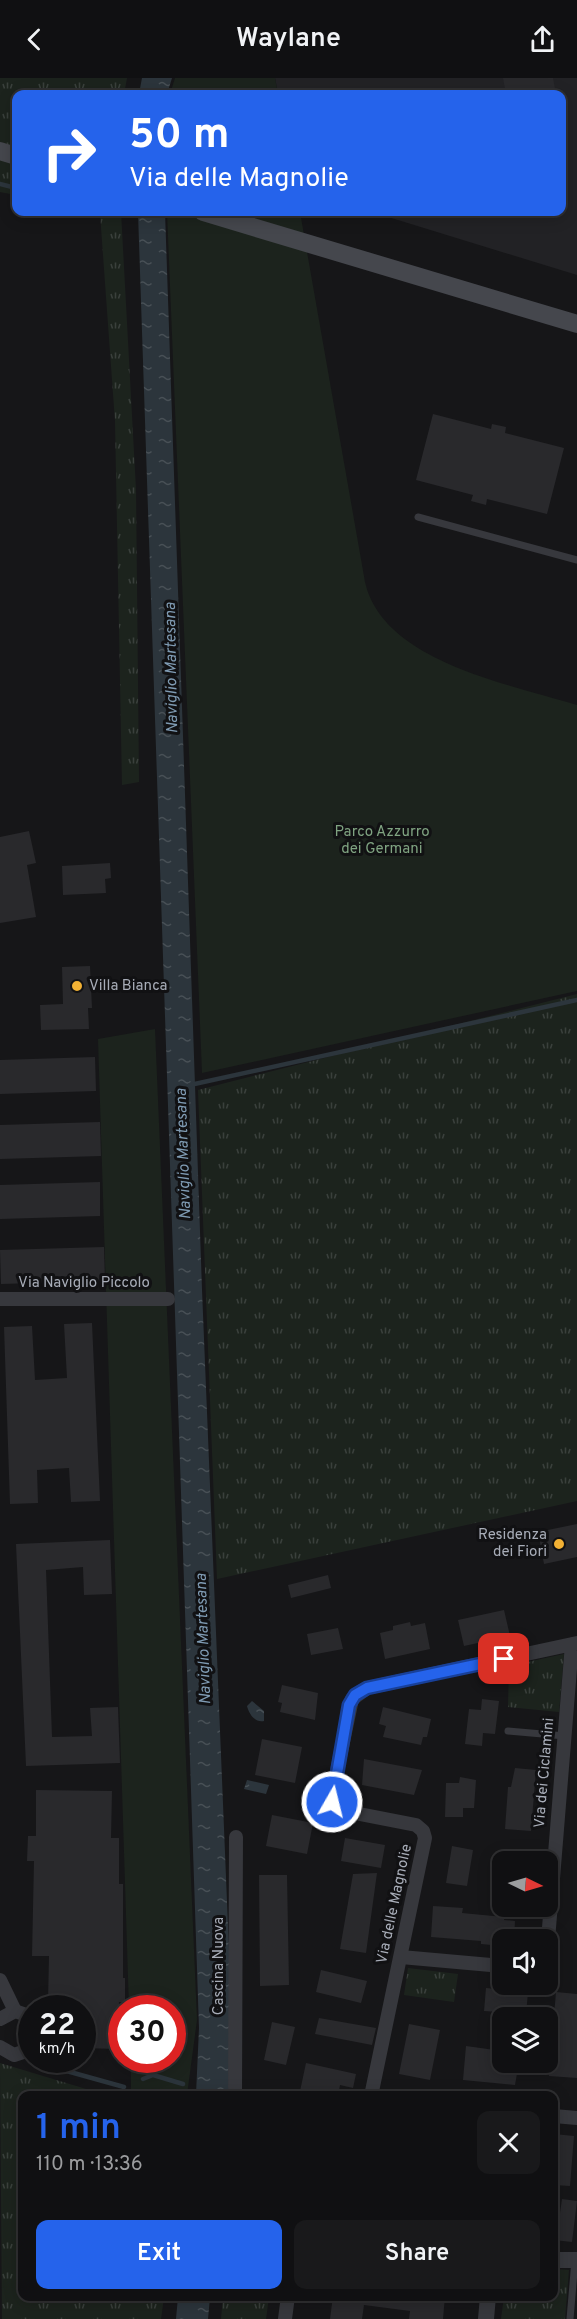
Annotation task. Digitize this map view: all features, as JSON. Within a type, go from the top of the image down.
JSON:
[{"type":"main road","points":[[219,216],[577,324]]},
{"type":"street","name":"Via Naviglio Piccolo","points":[[0,1299],[168,1299]]},
{"type":"street","name":"Via dei Ciclamini","points":[[549,1929],[574,1644]]},
{"type":"street","name":"Via delle Magnolie","points":[[372,2091],[425,1838],[423,1831],[416,1825],[343,1810],[333,1805],[332,1798],[352,1699],[367,1688],[574,1644]]},
{"type":"street","name":"Cascina Nuova","points":[[235,2091],[236,1837]]},
{"type":"street","points":[[401,1956],[492,1965]]},
{"type":"street","points":[[0,1980],[15,2011],[18,2012]]},
{"type":"street","points":[[0,2019],[15,2011]]},
{"type":"street","points":[[0,2047],[14,2055],[18,2054]]},
{"type":"street","points":[[558,2116],[577,2118]]},
{"type":"street","points":[[558,2260],[576,2260]]},
{"type":"street","points":[[285,2319],[287,2301]]},
{"type":"street","points":[[486,2319],[488,2301]]},
{"type":"lane","points":[[418,517],[577,560]]},
{"type":"lane","points":[[508,1731],[565,1736]]},
{"type":"lane","points":[[570,2319],[576,2260]]},
{"type":"shaded area","points":[[275,78],[577,78],[577,275],[385,216],[566,216],[566,90],[277,90]]},
{"type":"green space","points":[[0,78],[127,78],[125,90],[12,90],[12,194],[0,192]]},
{"type":"green space","points":[[175,78],[275,78],[277,90],[171,90]]},
{"type":"green space","points":[[100,216],[121,216],[136,490],[139,782],[122,785],[115,421]]},
{"type":"green space","name":"Parco Azzurro dei Germani","points":[[167,216],[301,216],[365,582],[377,609],[396,632],[422,651],[453,666],[485,678],[577,705],[577,991],[202,1073]]},
{"type":"green space","points":[[577,994],[577,1501],[217,1579],[198,1090]]},
{"type":"green space","points":[[155,1029],[197,2020],[188,2091],[131,2091],[131,2073],[186,2073],[186,1995],[129,1995],[98,1039]]},
{"type":"green space","points":[[564,1654],[559,1712],[508,1707],[509,1666]]},
{"type":"green space","points":[[408,1968],[458,1974],[454,2002],[404,1995]]},
{"type":"green space","points":[[0,2063],[18,2068],[18,2073],[33,2073],[93,2091],[18,2091],[18,2301],[163,2301],[161,2319],[2,2319]]},
{"type":"green space","points":[[558,2269],[569,2270],[565,2319],[501,2319],[503,2301],[558,2301]]},
{"type":"green space","points":[[223,2301],[268,2301],[266,2319],[221,2319]]},
{"type":"water","points":[[142,78],[172,78],[168,90],[140,90]]},
{"type":"water","name":"Naviglio Martesana","points":[[138,216],[165,216],[202,1290],[231,2000],[228,2091],[196,2091],[199,2028]]},
{"type":"water","points":[[252,1701],[264,1711],[264,1721],[258,1721],[251,1715],[247,1706]]},
{"type":"water","points":[[247,1780],[269,1785],[266,1794],[244,1789]]},
{"type":"water","points":[[178,2301],[210,2301],[208,2319],[176,2319]]},
{"type":"building","points":[[503,78],[553,78],[555,90],[505,90]]},
{"type":"building","points":[[433,414],[491,429],[492,424],[506,427],[505,433],[564,448],[547,514],[487,499],[486,505],[471,501],[473,495],[416,480]]},
{"type":"building","points":[[29,831],[36,863],[27,865],[36,917],[0,923],[0,837]]},
{"type":"building","points":[[110,863],[111,878],[105,879],[106,893],[63,895],[62,866]]},
{"type":"building","name":"Villa Bianca","points":[[90,966],[92,1008],[88,1008],[89,1029],[41,1030],[40,1005],[63,1004],[62,967]]},
{"type":"building","points":[[95,1057],[96,1091],[0,1094],[0,1060]]},
{"type":"building","points":[[100,1122],[101,1156],[0,1159],[0,1125]]},
{"type":"building","points":[[100,1182],[100,1216],[0,1219],[0,1185]]},
{"type":"building","points":[[104,1247],[105,1281],[1,1284],[0,1250]]},
{"type":"building","points":[[92,1323],[100,1501],[71,1502],[69,1468],[37,1470],[38,1503],[10,1504],[4,1327],[32,1326],[35,1380],[67,1378],[64,1324]]},
{"type":"building","name":"Residenza dei Fiori","points":[[577,1524],[577,1557],[544,1564],[538,1532]]},
{"type":"building","points":[[110,1540],[112,1594],[84,1595],[83,1567],[46,1570],[52,1737],[92,1736],[90,1708],[118,1707],[120,1763],[26,1766],[16,1544]]},
{"type":"building","points":[[328,1575],[331,1588],[291,1598],[288,1585]]},
{"type":"building","points":[[504,1610],[510,1636],[464,1646],[458,1620]]},
{"type":"building","points":[[410,1622],[411,1626],[425,1623],[430,1649],[385,1659],[380,1633],[393,1630],[393,1626]]},
{"type":"building","points":[[338,1628],[343,1649],[311,1655],[307,1634]]},
{"type":"building","points":[[282,1685],[318,1693],[315,1720],[280,1712],[282,1703],[278,1702]]},
{"type":"building","points":[[482,1699],[499,1701],[495,1734],[483,1733],[482,1746],[465,1744],[469,1709],[481,1710]]},
{"type":"building","points":[[383,1707],[431,1719],[427,1737],[423,1737],[421,1745],[383,1737],[386,1726],[379,1724]]},
{"type":"building","points":[[262,1739],[302,1747],[295,1783],[255,1775]]},
{"type":"building","points":[[364,1759],[422,1770],[414,1795],[362,1785]]},
{"type":"building","points":[[515,1768],[536,1770],[531,1831],[505,1829],[508,1787],[511,1787]]},
{"type":"building","points":[[460,1777],[476,1780],[474,1808],[463,1808],[463,1817],[445,1817],[446,1783],[459,1783]]},
{"type":"building","points":[[36,1790],[112,1791],[111,1838],[119,1838],[119,1884],[123,1884],[125,1995],[108,1995],[108,2049],[96,2048],[96,1995],[48,1995],[49,1956],[32,1956],[34,1861],[27,1861],[28,1836],[36,1836]]},
{"type":"building","points":[[272,1815],[313,1823],[307,1854],[266,1846]]},
{"type":"building","points":[[345,1838],[385,1845],[381,1868],[341,1861]]},
{"type":"building","points":[[452,1846],[473,1850],[467,1886],[446,1883]]},
{"type":"building","points":[[377,1873],[366,1953],[340,1949],[353,1874]]},
{"type":"building","points":[[259,1875],[287,1875],[289,1985],[260,1986]]},
{"type":"building","points":[[433,1906],[463,1908],[462,1913],[504,1917],[504,1920],[515,1921],[515,1929],[492,1929],[492,1945],[481,1944],[481,1941],[431,1937]]},
{"type":"building","points":[[321,1970],[367,1981],[361,2003],[316,1992]]},
{"type":"building","points":[[486,1988],[492,1989],[492,1995],[528,1995],[527,2007],[492,2007],[492,2012],[484,2011]]},
{"type":"building","points":[[558,1992],[577,1994],[577,2078],[549,2076],[549,2073],[558,2073],[558,2007],[555,2007]]},
{"type":"building","points":[[319,2018],[376,2028],[372,2045],[315,2034]]},
{"type":"building","points":[[272,2022],[295,2027],[286,2065],[264,2060]]},
{"type":"building","points":[[409,2024],[440,2030],[430,2080],[399,2074]]},
{"type":"building","points":[[466,2046],[492,2050],[492,2073],[517,2073],[515,2085],[463,2080]]},
{"type":"building","points":[[306,2063],[356,2074],[353,2088],[340,2085],[339,2091],[300,2091]]},
{"type":"building","points":[[558,2134],[574,2136],[570,2186],[558,2185]]},
{"type":"building","points":[[562,2199],[577,2201],[572,2242],[558,2240],[558,2213],[560,2213]]},
{"type":"building","points":[[332,2301],[445,2301],[443,2319],[409,2319],[410,2311],[364,2305],[362,2319],[330,2319]]},
{"type":"waterway","points":[[0,184],[12,187]]},
{"type":"waterway","name":"Naviglio Martesana","points":[[190,1085],[577,1000]]},
{"type":"waterway","points":[[74,2073],[124,2087]]},
{"type":"waterway","points":[[143,2079],[153,2075],[183,2084]]},
{"type":"place","name":"Villa Bianca","points":[[77,986]]},
{"type":"place","name":"Residenza dei Fiori","points":[[559,1544]]},
{"type":"route","points":[[332,1802],[349,1705],[355,1695],[367,1688],[504,1659]]}]
